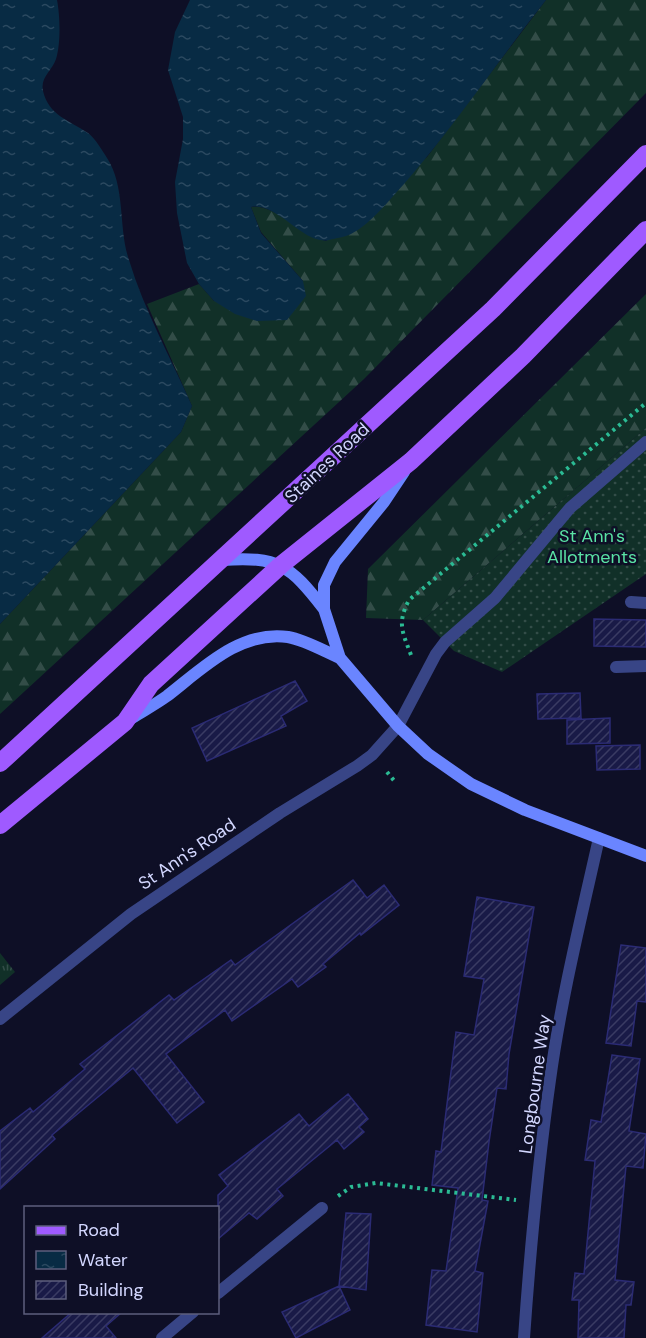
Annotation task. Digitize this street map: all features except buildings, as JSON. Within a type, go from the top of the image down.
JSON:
[{"type":"main road","name":"Staines Road","points":[[0,763],[493,309],[646,154]]},
{"type":"main road","points":[[124,722],[151,684],[281,565],[411,461],[522,356],[646,230]]},
{"type":"main road","points":[[411,461],[384,502],[335,562],[324,585],[324,609],[340,658],[398,726],[428,754],[471,784],[525,810],[646,856]]},
{"type":"main road","points":[[222,560],[263,560],[281,565],[301,579],[324,609]]},
{"type":"main road","points":[[0,825],[124,722],[165,698],[207,663],[234,647],[265,638],[289,637],[340,658]]},
{"type":"street","name":"St Ann's Road","points":[[0,1019],[131,914],[280,813],[372,755],[398,726],[445,642],[495,598],[570,508],[646,442]]},
{"type":"street","points":[[631,602],[646,603]]},
{"type":"street","points":[[616,667],[646,666]]},
{"type":"street","name":"Longbourne Way","points":[[524,1338],[530,1257],[550,1078],[580,919],[599,838]]},
{"type":"street","points":[[219,1292],[322,1208]]},
{"type":"street","points":[[162,1338],[191,1314]]},
{"type":"path","points":[[422,681],[401,629],[401,615],[409,600],[646,403]]},
{"type":"path","points":[[322,1208],[351,1187],[376,1183],[537,1202]]},
{"type":"green space","points":[[546,0],[646,0],[646,93],[364,379],[0,714],[0,624],[181,432],[192,406],[147,304],[199,284],[214,301],[303,281],[261,232],[251,207],[260,207],[279,214],[307,233],[326,241],[427,157]]},
{"type":"green space","points":[[646,294],[646,428],[423,620],[366,618],[368,569]]},
{"type":"green space","name":"St Ann's Allotments","points":[[646,428],[646,574],[502,672],[454,651],[423,620]]},
{"type":"green space","points":[[0,953],[15,972],[0,985]]},
{"type":"water","points":[[0,0],[57,0],[60,30],[58,53],[43,82],[43,91],[55,112],[93,138],[113,169],[117,182],[126,248],[135,279],[192,406],[181,432],[0,624]]},
{"type":"water","points":[[190,0],[546,0],[423,162],[379,211],[359,229],[343,237],[320,240],[310,237],[271,211],[261,207],[251,207],[261,233],[303,281],[306,296],[287,320],[257,321],[235,314],[214,301],[199,284],[187,263],[177,213],[175,182],[183,139],[183,117],[168,70],[175,32]]}]
